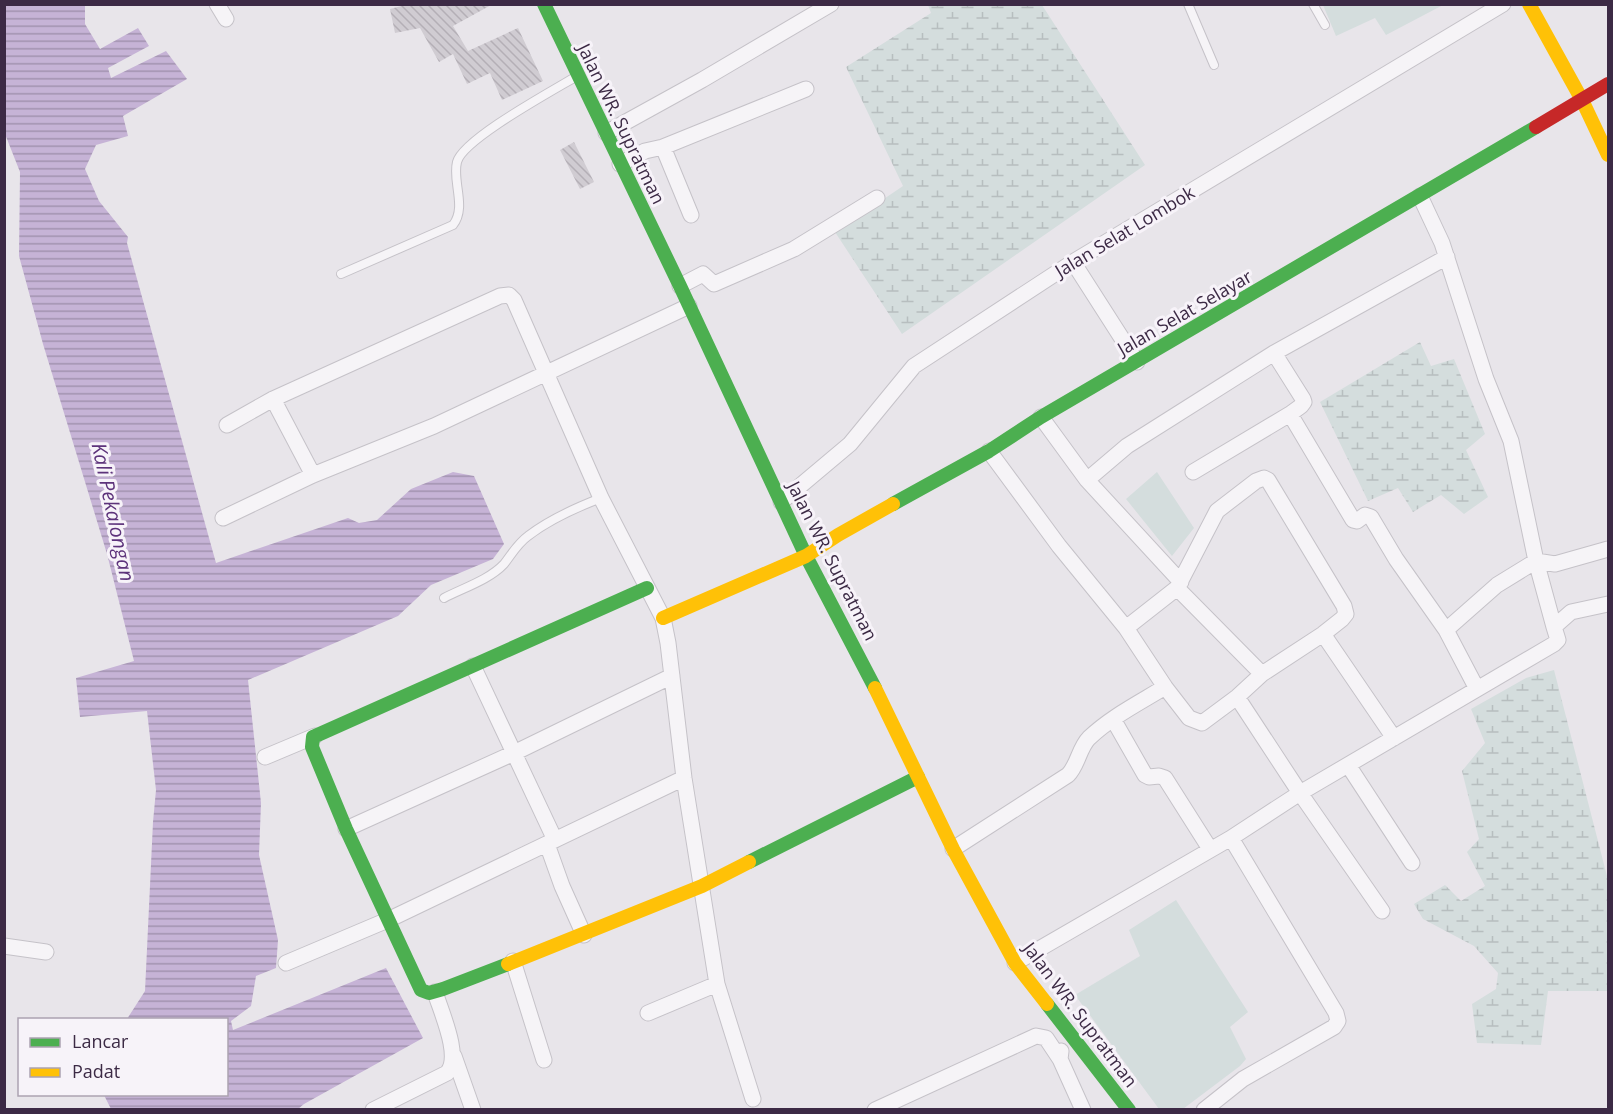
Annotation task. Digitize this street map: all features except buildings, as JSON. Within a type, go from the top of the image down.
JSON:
[{"type":"street","points":[[218,4],[226,19]]},
{"type":"street","name":"Jalan WR. Supratman","points":[[544,4],[578,76],[616,127],[626,160],[692,280],[689,306],[781,502],[811,553],[954,849],[1015,963],[1129,1110]]},
{"type":"street","points":[[616,127],[702,80],[814,9],[831,4]]},
{"type":"street","name":"Jalan Selat Lombok","points":[[781,502],[850,444],[914,366],[1072,262],[1503,4]]},
{"type":"street","points":[[1534,6],[1608,155]]},
{"type":"street","name":"Jalan Selat Selayar","points":[[663,618],[811,553],[838,535],[989,451],[1041,417],[1608,84]]},
{"type":"street","points":[[626,160],[806,89]]},
{"type":"street","points":[[663,147],[691,215]]},
{"type":"street","points":[[1015,963],[1231,838],[1300,793],[1554,644],[1558,638],[1559,621],[1511,441],[1486,379],[1447,257],[1420,196]]},
{"type":"street","points":[[692,280],[706,275],[712,284],[718,283],[794,249],[877,198]]},
{"type":"street","points":[[1087,480],[1141,437],[1274,353],[1447,257]]},
{"type":"street","points":[[1072,262],[1137,362]]},
{"type":"street","points":[[227,425],[273,399],[504,295],[511,296],[601,498],[663,618],[684,778],[717,984],[753,1099]]},
{"type":"street","points":[[223,518],[313,475],[434,426],[689,306]]},
{"type":"street","points":[[1193,471],[1302,406],[1303,399],[1274,353]]},
{"type":"street","points":[[273,399],[313,475]]},
{"type":"street","points":[[1290,414],[1353,520],[1358,520],[1365,515],[1371,517],[1396,559],[1446,630],[1477,689]]},
{"type":"street","points":[[1041,417],[1087,480],[1179,585],[1262,674]]},
{"type":"street","points":[[989,451],[1059,546],[1126,628],[1165,687],[1189,718],[1202,723],[1237,697],[1262,674],[1323,634],[1342,620],[1346,614],[1344,606],[1268,480],[1264,478],[1256,481],[1217,511],[1179,585],[1126,628]]},
{"type":"street","points":[[1446,630],[1497,585],[1544,562],[1608,549]]},
{"type":"street","points":[[265,757],[647,588]]},
{"type":"street","points":[[1559,621],[1608,604]]},
{"type":"street","points":[[1323,634],[1394,738]]},
{"type":"street","points":[[473,666],[514,753],[551,842],[562,886],[584,935]]},
{"type":"street","points":[[346,829],[514,753],[672,676]]},
{"type":"street","points":[[954,849],[1068,775],[1077,763],[1088,740],[1113,719],[1165,687]]},
{"type":"street","points":[[1237,697],[1382,911]]},
{"type":"street","points":[[1113,719],[1145,775],[1165,778],[1210,849]]},
{"type":"street","points":[[315,736],[311,741],[312,747],[346,829],[390,919],[419,988],[426,993],[435,992],[584,935],[702,886],[918,777]]},
{"type":"street","points":[[1348,765],[1412,863]]},
{"type":"street","points":[[286,963],[390,919],[684,778]]},
{"type":"street","points":[[1204,1110],[1243,1079],[1334,1027],[1338,1021],[1336,1013],[1231,838]]},
{"type":"street","points":[[4,946],[46,952]]},
{"type":"street","points":[[513,961],[544,1060]]},
{"type":"street","points":[[648,1013],[717,984]]},
{"type":"street","points":[[435,992],[473,1110]]},
{"type":"street","points":[[1060,1059],[1061,1048],[1068,1031]]},
{"type":"street","points":[[875,1110],[1036,1036],[1046,1038],[1060,1059],[1083,1110]]},
{"type":"street","points":[[373,1110],[447,1073],[453,1066],[454,1056]]},
{"type":"lane","points":[[1188,4],[1214,65]]},
{"type":"lane","points":[[1313,4],[1325,25]]},
{"type":"lane","points":[[341,274],[453,225],[459,210],[456,172],[458,160],[462,154],[505,120],[578,76]]},
{"type":"lane","points":[[444,598],[494,572],[520,542],[541,527],[569,511],[601,498]]},
{"type":"green space","points":[[928,5],[1042,5],[1145,165],[902,334],[835,232],[903,186],[846,67],[931,13]]},
{"type":"green space","points":[[1323,5],[1443,5],[1386,35],[1375,18],[1336,36]]},
{"type":"green space","points":[[1420,342],[1431,366],[1454,359],[1485,434],[1466,450],[1488,497],[1464,514],[1441,495],[1413,512],[1398,488],[1368,501],[1320,402]]},
{"type":"green space","points":[[1157,472],[1194,528],[1172,556],[1126,499]]},
{"type":"green space","points":[[1554,670],[1608,880],[1608,991],[1548,991],[1541,1045],[1477,1043],[1472,1004],[1496,989],[1498,973],[1474,946],[1423,919],[1414,904],[1445,885],[1461,901],[1485,886],[1467,852],[1479,839],[1462,771],[1485,743],[1471,709],[1526,678]]},
{"type":"green space","points":[[1176,900],[1248,1012],[1230,1027],[1246,1059],[1183,1109],[1159,1109],[1075,995],[1140,956],[1129,930]]},
{"type":"water","name":"Kali Pekalongan","points":[[5,4],[85,5],[85,24],[100,49],[138,28],[149,46],[108,68],[111,78],[166,51],[187,79],[123,116],[128,136],[96,145],[85,169],[99,201],[128,237],[127,243],[216,563],[348,518],[359,523],[377,520],[411,489],[453,472],[474,476],[504,544],[493,559],[431,585],[398,616],[248,680],[261,803],[259,855],[278,940],[276,968],[256,976],[251,1006],[231,1021],[233,1030],[386,968],[423,1038],[298,1109],[111,1109],[104,1096],[228,1096],[228,1018],[128,1018],[145,991],[156,790],[147,711],[80,717],[76,678],[134,661],[107,554],[43,344],[19,256],[20,172],[5,134]]},
{"type":"traffic: fast","points":[[544,4],[680,286],[806,556],[875,688]]},
{"type":"traffic: fast","points":[[893,504],[989,451],[1041,417],[1536,127]]},
{"type":"traffic: fast","points":[[508,964],[443,989],[429,993],[421,990],[346,829],[312,747],[313,737],[647,588]]},
{"type":"traffic: fast","points":[[749,862],[918,777]]},
{"type":"traffic: fast","points":[[1047,1004],[1129,1110]]},
{"type":"traffic: slow","points":[[1529,4],[1582,100],[1608,155]]},
{"type":"traffic: slow","points":[[663,618],[806,556],[893,504]]},
{"type":"traffic: slow","points":[[875,688],[953,849],[1015,963],[1047,1004]]},
{"type":"traffic: slow","points":[[508,964],[702,886],[749,862]]},
{"type":"traffic: jam","points":[[1536,127],[1608,84]]}]
